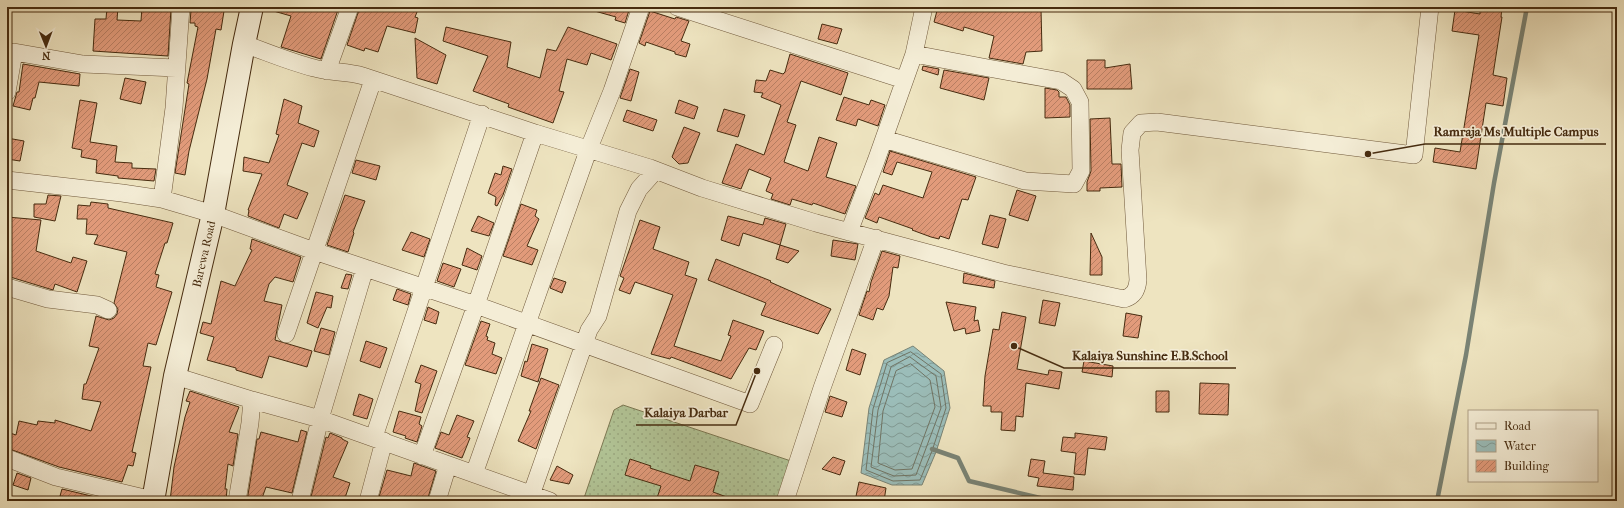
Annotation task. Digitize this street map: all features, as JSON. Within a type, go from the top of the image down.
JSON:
[{"type":"main road","name":"Barewa Road","points":[[153,501],[176,376],[213,214],[252,7]]},
{"type":"street","points":[[162,199],[174,108],[182,7]]},
{"type":"street","points":[[327,71],[350,7]]},
{"type":"street","points":[[474,474],[641,7]]},
{"type":"street","points":[[677,7],[904,80]]},
{"type":"street","points":[[849,232],[914,54],[924,7]]},
{"type":"street","points":[[244,44],[290,61],[327,71],[350,72],[482,114],[535,133],[590,148],[702,188],[849,232],[1003,273],[1124,299],[1131,297],[1136,290],[1138,268],[1130,150],[1132,133],[1141,124],[1157,122],[1414,154],[1430,7]]},
{"type":"street","points":[[7,92],[14,52],[83,64],[176,68]]},
{"type":"street","points":[[884,139],[1025,181],[1074,184],[1081,171],[1080,102],[1073,89],[1061,81],[914,54]]},
{"type":"street","points":[[286,334],[373,80]]},
{"type":"street","points":[[368,501],[379,439],[424,288],[482,114]]},
{"type":"street","points":[[422,456],[535,133]]},
{"type":"street","points":[[530,498],[589,330],[598,316],[628,211],[639,188],[655,171]]},
{"type":"street","points":[[7,180],[122,192],[162,199],[213,214],[365,268],[476,304],[750,404],[774,345]]},
{"type":"street","points":[[785,501],[822,388],[876,238]]},
{"type":"street","points":[[300,501],[320,419],[365,268]]},
{"type":"street","points":[[7,287],[48,299],[97,305],[108,310]]},
{"type":"street","points":[[176,376],[252,400],[320,419],[474,474],[530,498],[550,501]]},
{"type":"street","points":[[237,501],[250,423],[252,400]]},
{"type":"street","points":[[7,458],[56,477],[153,501]]},
{"type":"street","points":[[437,501],[448,465]]},
{"type":"green space","points":[[623,405],[794,462],[780,501],[583,501],[614,410]]},
{"type":"water","points":[[913,346],[944,371],[950,408],[936,452],[922,485],[892,485],[861,473],[869,408],[884,360]]},
{"type":"building","points":[[107,7],[118,7],[117,20],[141,21],[142,7],[171,9],[168,56],[93,51],[95,19],[106,19]]},
{"type":"building","points":[[197,7],[224,11],[221,30],[216,29],[207,79],[189,151],[185,175],[175,173],[189,84],[187,83],[198,27],[195,26],[195,23],[190,23],[191,10],[197,10]]},
{"type":"building","points":[[270,7],[339,7],[321,59],[281,47],[291,16],[270,10]]},
{"type":"building","points":[[360,7],[419,7],[415,17],[418,18],[415,33],[387,26],[378,52],[365,48],[364,51],[347,45]]},
{"type":"building","points":[[592,7],[630,7],[625,23],[615,20],[616,17],[591,10]]},
{"type":"building","points":[[938,7],[948,10],[949,7],[1019,7],[1041,9],[1042,51],[1026,52],[1023,64],[989,58],[994,36],[964,27],[963,31],[934,22]]},
{"type":"building","points":[[1480,7],[1502,7],[1502,17],[1493,75],[1507,78],[1503,106],[1486,103],[1476,169],[1433,162],[1435,148],[1460,152],[1479,35],[1452,31],[1455,10],[1480,14]]},
{"type":"building","points":[[650,11],[675,19],[676,17],[689,21],[681,41],[690,44],[686,57],[646,42],[645,46],[639,43]]},
{"type":"building","points":[[822,24],[842,29],[837,44],[818,39]]},
{"type":"building","points":[[446,27],[511,42],[507,67],[540,78],[547,49],[556,51],[568,27],[617,44],[611,60],[591,53],[587,65],[567,59],[559,91],[564,92],[553,123],[508,107],[509,104],[473,91],[488,56],[443,41]]},
{"type":"building","points":[[415,38],[446,55],[437,84],[417,78]]},
{"type":"building","points":[[790,54],[848,73],[841,95],[801,81],[787,122],[796,125],[784,162],[808,171],[819,137],[837,143],[826,177],[856,186],[845,214],[813,203],[812,205],[792,199],[790,205],[771,199],[773,194],[766,191],[771,178],[749,169],[741,189],[722,183],[736,144],[764,155],[781,105],[761,97],[763,93],[754,92],[756,80],[766,81],[770,70],[783,74],[785,72]]},
{"type":"building","points":[[1087,60],[1105,60],[1105,68],[1130,64],[1132,89],[1087,89]]},
{"type":"building","points":[[23,64],[80,74],[79,86],[39,82],[30,110],[13,106],[17,92],[19,92]]},
{"type":"building","points":[[923,66],[939,69],[938,75],[922,70]]},
{"type":"building","points":[[630,69],[639,72],[631,101],[620,98]]},
{"type":"building","points":[[944,70],[989,78],[984,100],[940,88]]},
{"type":"building","points":[[125,78],[146,82],[141,104],[120,99]]},
{"type":"building","points":[[1045,88],[1057,90],[1059,92],[1059,97],[1066,97],[1070,105],[1070,117],[1045,118]]},
{"type":"building","points":[[844,97],[869,105],[871,100],[885,105],[878,126],[858,119],[856,126],[836,120]]},
{"type":"building","points":[[284,99],[302,106],[298,123],[319,131],[314,147],[302,143],[287,185],[308,193],[297,219],[284,214],[279,228],[248,216],[248,210],[262,174],[243,171],[244,157],[269,163],[279,135],[276,134]]},
{"type":"building","points":[[80,100],[97,103],[90,142],[117,146],[115,162],[132,163],[132,168],[156,169],[154,181],[118,178],[118,176],[96,173],[97,160],[81,157],[82,150],[72,148]]},
{"type":"building","points":[[679,100],[698,107],[694,119],[675,113]]},
{"type":"building","points":[[724,109],[745,115],[738,137],[717,131]]},
{"type":"building","points":[[627,110],[657,120],[653,131],[623,121]]},
{"type":"building","points":[[1110,118],[1112,164],[1121,164],[1122,187],[1100,188],[1100,191],[1087,191],[1087,182],[1091,171],[1090,119]]},
{"type":"building","points":[[684,127],[700,133],[688,163],[679,164],[672,157]]},
{"type":"building","points":[[7,138],[24,141],[20,161],[7,159]]},
{"type":"building","points":[[890,151],[976,177],[968,200],[962,199],[949,239],[940,236],[939,239],[931,237],[879,217],[877,223],[865,218],[875,193],[879,195],[883,185],[923,198],[932,172],[897,162],[892,175],[883,172]]},
{"type":"building","points":[[356,160],[380,166],[376,180],[352,173]]},
{"type":"building","points":[[503,166],[512,169],[503,195],[497,206],[495,205],[496,197],[488,193],[495,173],[501,175]]},
{"type":"building","points":[[1017,190],[1036,196],[1028,221],[1009,215]]},
{"type":"building","points":[[48,195],[61,196],[55,221],[34,217],[34,204],[46,204]]},
{"type":"building","points":[[345,195],[365,201],[353,232],[354,233],[348,252],[327,245]]},
{"type":"building","points":[[91,202],[108,204],[108,208],[173,223],[155,274],[159,275],[156,287],[172,292],[156,345],[148,343],[143,366],[151,367],[132,452],[136,453],[133,466],[128,465],[122,482],[59,467],[7,448],[7,432],[16,435],[19,421],[37,425],[38,421],[55,423],[55,420],[91,431],[101,402],[82,399],[84,384],[86,384],[99,348],[89,346],[96,316],[109,320],[114,318],[117,314],[118,309],[114,303],[127,252],[94,244],[98,235],[86,234],[87,219],[77,219],[78,205],[90,206]]},
{"type":"building","points":[[521,204],[537,210],[535,216],[539,219],[527,246],[538,250],[532,265],[503,256]]},
{"type":"building","points":[[990,215],[1006,219],[998,248],[982,244]]},
{"type":"building","points":[[478,216],[494,223],[489,236],[471,231]]},
{"type":"building","points":[[728,216],[763,225],[765,218],[786,224],[780,245],[743,233],[739,246],[721,240]]},
{"type":"building","points":[[7,217],[41,220],[36,251],[71,263],[73,257],[87,261],[77,292],[55,284],[53,290],[7,276]]},
{"type":"building","points":[[640,220],[660,227],[653,249],[689,262],[685,275],[697,279],[674,346],[721,361],[731,336],[728,335],[733,320],[764,331],[756,350],[749,348],[731,379],[671,357],[670,359],[651,354],[673,295],[635,282],[630,294],[619,290],[624,278],[620,276]]},
{"type":"building","points":[[411,232],[430,239],[424,257],[402,250]]},
{"type":"building","points":[[1091,233],[1102,257],[1102,275],[1090,275]]},
{"type":"building","points":[[252,239],[301,257],[293,282],[275,277],[269,284],[264,301],[282,305],[275,340],[312,351],[307,367],[269,356],[262,378],[236,370],[236,368],[207,360],[214,337],[200,333],[203,322],[211,324],[221,281],[235,286],[252,250],[250,249]]},
{"type":"building","points":[[833,240],[858,244],[855,260],[831,256]]},
{"type":"building","points":[[780,245],[799,251],[788,263],[776,259]]},
{"type":"building","points":[[467,248],[482,256],[477,270],[462,265]]},
{"type":"building","points":[[882,251],[900,256],[898,268],[893,267],[889,296],[883,310],[877,308],[873,320],[859,315],[867,291],[869,292]]},
{"type":"building","points":[[716,259],[771,281],[770,282],[831,309],[818,334],[761,315],[766,303],[708,280]]},
{"type":"building","points":[[443,263],[461,269],[454,287],[437,281]]},
{"type":"building","points":[[964,273],[995,281],[994,288],[963,283]]},
{"type":"building","points":[[346,274],[352,275],[348,289],[341,288]]},
{"type":"building","points":[[554,278],[566,282],[562,293],[550,288]]},
{"type":"building","points":[[397,289],[411,294],[408,305],[393,300]]},
{"type":"building","points":[[316,292],[333,296],[331,308],[327,307],[318,328],[307,323]]},
{"type":"building","points":[[1043,300],[1060,303],[1055,326],[1039,323]]},
{"type":"building","points":[[946,302],[976,307],[974,321],[978,320],[980,331],[966,334],[965,328],[954,331]]},
{"type":"building","points":[[428,307],[439,312],[436,324],[424,320]]},
{"type":"building","points":[[1002,312],[1026,317],[1017,369],[1048,375],[1049,370],[1062,372],[1059,389],[1026,383],[1023,417],[1016,416],[1015,431],[1001,430],[1002,412],[991,412],[991,406],[983,406],[985,376],[993,329],[999,330]]},
{"type":"building","points":[[1126,313],[1142,316],[1138,338],[1123,336]]},
{"type":"building","points":[[481,321],[490,324],[486,336],[488,337],[487,340],[495,343],[492,354],[502,358],[496,374],[465,365]]},
{"type":"building","points":[[321,328],[335,332],[329,355],[314,351]]},
{"type":"building","points":[[366,341],[387,348],[380,368],[360,361]]},
{"type":"building","points":[[532,344],[548,349],[538,382],[521,376]]},
{"type":"building","points":[[852,349],[866,354],[860,375],[846,370]]},
{"type":"building","points":[[1084,361],[1113,366],[1112,377],[1082,372]]},
{"type":"building","points":[[421,365],[437,371],[422,413],[415,411],[421,384],[415,382]]},
{"type":"building","points":[[541,378],[559,385],[536,449],[518,441],[531,411],[529,411]]},
{"type":"building","points":[[1200,383],[1229,384],[1228,415],[1199,414]]},
{"type":"building","points":[[190,391],[239,407],[229,432],[238,434],[233,466],[228,464],[225,489],[227,489],[226,501],[170,501],[174,467],[185,417],[190,402],[186,401]]},
{"type":"building","points":[[1156,391],[1169,391],[1169,412],[1156,412]]},
{"type":"building","points":[[359,394],[373,399],[367,419],[353,415]]},
{"type":"building","points":[[830,396],[847,402],[842,417],[825,412]]},
{"type":"building","points":[[399,411],[421,417],[419,424],[422,426],[417,442],[405,438],[406,436],[393,432]]},
{"type":"building","points":[[457,415],[474,421],[467,437],[470,438],[462,458],[435,448],[441,432],[449,435]]},
{"type":"building","points":[[301,430],[307,432],[292,493],[266,487],[261,501],[247,501],[257,439],[259,439],[261,432],[298,442]]},
{"type":"building","points":[[330,433],[348,442],[333,477],[350,483],[344,501],[310,501],[326,437],[328,438]]},
{"type":"building","points":[[1075,433],[1107,437],[1105,450],[1088,448],[1085,475],[1074,474],[1076,453],[1061,451],[1063,437],[1075,438]]},
{"type":"building","points":[[833,457],[845,461],[840,475],[822,469]]},
{"type":"building","points":[[630,459],[651,466],[650,468],[690,481],[695,465],[719,472],[713,492],[735,501],[656,501],[661,486],[625,475]]},
{"type":"building","points":[[1031,459],[1045,461],[1043,473],[1074,477],[1073,490],[1037,486],[1039,478],[1028,476]]},
{"type":"building","points":[[414,463],[436,471],[427,501],[395,501],[379,497],[387,470],[411,476]]},
{"type":"building","points":[[557,466],[573,475],[569,484],[550,480]]},
{"type":"building","points":[[17,473],[31,478],[28,490],[13,485]]},
{"type":"building","points":[[859,482],[886,488],[884,501],[855,501]]},
{"type":"building","points":[[62,489],[112,501],[81,501],[60,496]]},
{"type":"waterway","points":[[1437,501],[1466,355],[1494,183],[1527,7]]},
{"type":"waterway","points":[[932,449],[958,458],[969,481],[1053,501]]},
{"type":"place","name":"Ramraja Ms Multiple Campus","points":[[1368,154]]},
{"type":"place","name":"Kalaiya Sunshine E.B.School","points":[[1014,346]]},
{"type":"place","name":"Kalaiya Darbar","points":[[757,371]]}]
